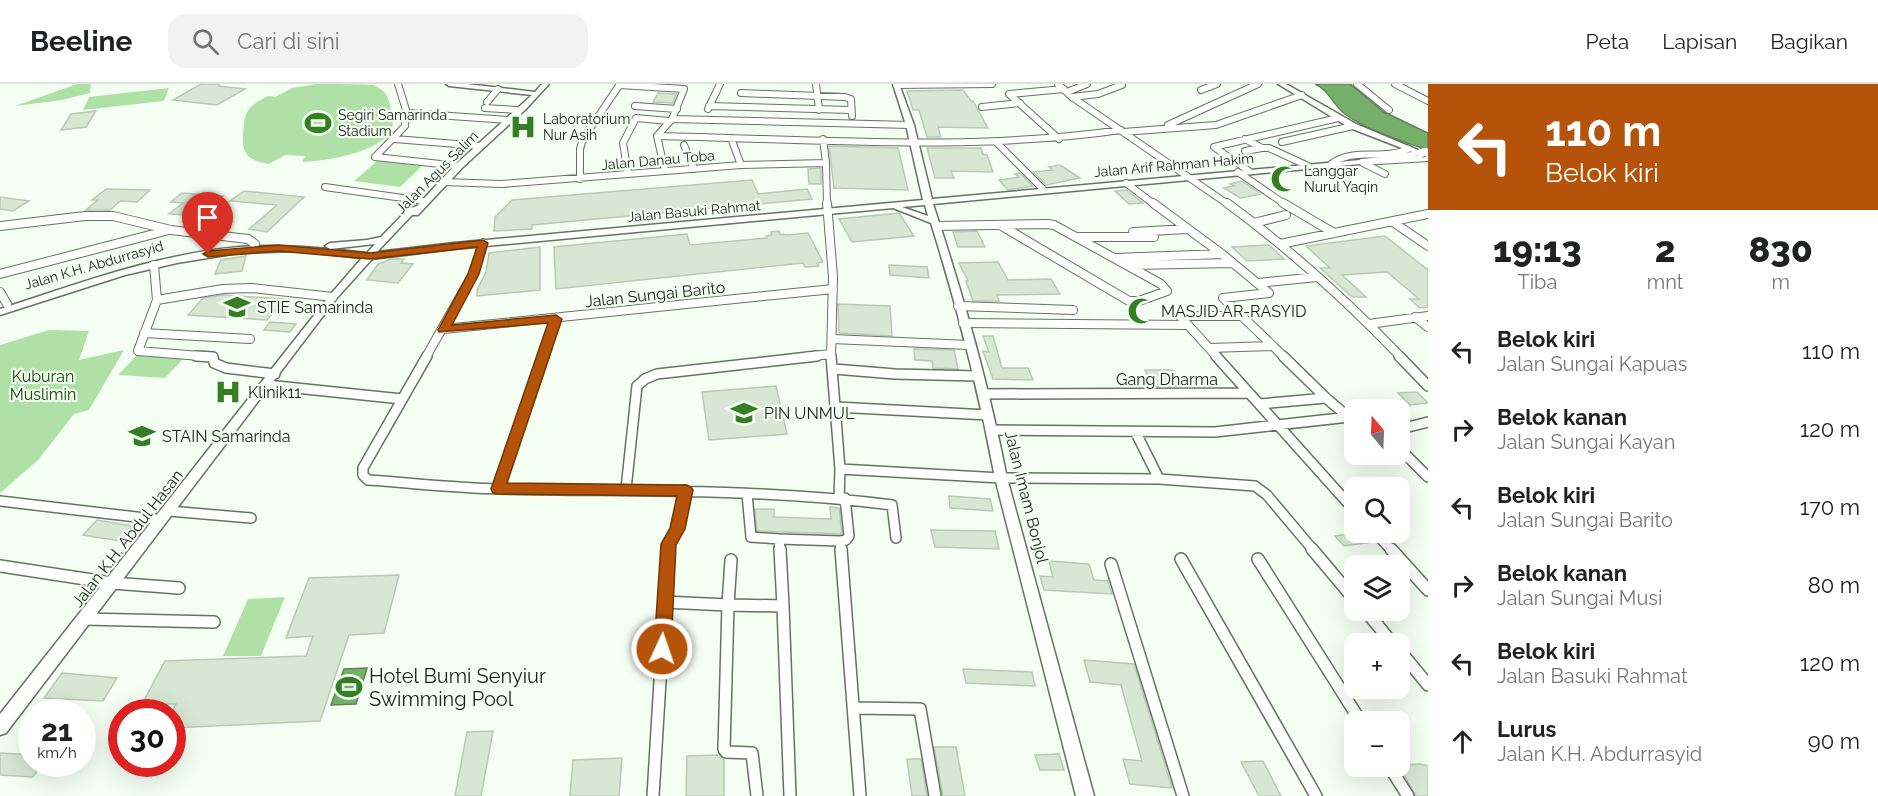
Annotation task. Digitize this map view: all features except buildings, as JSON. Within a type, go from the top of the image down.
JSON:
[{"type":"street","points":[[398,84],[408,113],[408,124],[395,140],[375,157],[459,166]]},
{"type":"street","points":[[449,84],[498,89],[539,89]]},
{"type":"street","points":[[490,84],[539,89]]},
{"type":"street","points":[[580,178],[580,149],[583,139],[620,84],[685,87],[671,120],[657,136]]},
{"type":"street","points":[[704,120],[720,84]]},
{"type":"street","points":[[816,84],[819,110]]},
{"type":"street","points":[[896,87],[992,84]]},
{"type":"street","points":[[1058,84],[1072,97],[1190,176],[1281,244],[1369,324],[1428,386]]},
{"type":"street","points":[[1059,139],[1009,94],[1065,91],[1087,84]]},
{"type":"street","points":[[1201,90],[1217,84]]},
{"type":"street","points":[[1163,128],[1258,84]]},
{"type":"street","points":[[1281,84],[1353,126],[1422,153]]},
{"type":"street","points":[[1357,84],[1364,87],[1389,110]]},
{"type":"street","points":[[1395,84],[1428,101]]},
{"type":"street","points":[[1072,97],[1098,94],[1120,85]]},
{"type":"street","points":[[896,87],[950,90]]},
{"type":"street","name":"Jalan Imam Bonjol","points":[[896,87],[910,125],[983,394],[1001,478],[1085,796]]},
{"type":"street","points":[[498,89],[486,105],[516,112]]},
{"type":"street","name":"Jalan Agus Salim","points":[[374,252],[539,89]]},
{"type":"street","points":[[741,93],[850,98],[854,125]]},
{"type":"street","points":[[754,108],[757,94]]},
{"type":"street","points":[[657,136],[997,143],[1216,125],[1302,95]]},
{"type":"street","points":[[982,107],[1020,103]]},
{"type":"street","points":[[635,106],[677,109]]},
{"type":"street","points":[[709,106],[851,111]]},
{"type":"street","points":[[809,110],[811,138]]},
{"type":"street","points":[[408,113],[508,120]]},
{"type":"street","points":[[628,174],[623,143],[636,118],[910,125]]},
{"type":"street","points":[[1249,171],[1214,147],[1338,118]]},
{"type":"street","points":[[1282,142],[1353,126]]},
{"type":"street","points":[[657,136],[665,171]]},
{"type":"street","points":[[731,138],[741,165]]},
{"type":"street","points":[[747,494],[751,537],[840,541],[846,540],[849,536],[842,498],[834,369],[831,354],[833,289],[823,139]]},
{"type":"street","points":[[1245,139],[1262,148]]},
{"type":"street","points":[[395,140],[481,146]]},
{"type":"street","points":[[997,143],[1044,190]]},
{"type":"street","points":[[684,145],[694,169]]},
{"type":"street","points":[[1245,151],[1269,148],[1308,166]]},
{"type":"street","points":[[1331,164],[1340,159],[1422,153]]},
{"type":"street","name":"Jalan Arif Rahman Hakim","points":[[930,205],[1044,190],[1363,161],[1422,153]]},
{"type":"street","points":[[1363,161],[1385,174]]},
{"type":"street","name":"Jalan Danau Toba","points":[[444,182],[502,184],[741,165],[826,164]]},
{"type":"street","points":[[1238,172],[1271,196],[1334,233]]},
{"type":"street","points":[[887,207],[911,197],[924,183]]},
{"type":"street","points":[[1126,183],[1222,254],[1269,294],[1223,298],[1326,398],[1344,413]]},
{"type":"street","points":[[325,187],[421,205]]},
{"type":"street","points":[[374,252],[411,211],[421,205]]},
{"type":"street","name":"Jalan Basuki Rahmat","points":[[374,252],[930,205]]},
{"type":"street","points":[[887,207],[913,213],[936,224],[1048,224],[1078,237],[1166,288],[1165,293],[1139,302],[1129,301],[1000,225]]},
{"type":"street","points":[[0,226],[102,215],[171,230],[248,239],[255,244]]},
{"type":"street","points":[[1254,223],[1286,215]]},
{"type":"street","points":[[1281,244],[1426,216]]},
{"type":"street","points":[[1393,222],[1428,246]]},
{"type":"street","points":[[1136,237],[1132,231],[1187,229]]},
{"type":"street","points":[[0,274],[171,230]]},
{"type":"street","points":[[329,246],[367,243],[386,237]]},
{"type":"street","points":[[1078,237],[1155,237]]},
{"type":"street","name":"Jalan K.H. Abdurrasyid","points":[[2,308],[148,263],[194,252],[255,244],[284,243],[374,252]]},
{"type":"street","points":[[483,243],[473,274],[444,330],[363,468],[363,475],[368,480],[498,489],[686,490],[842,498],[892,505],[896,538]]},
{"type":"street","name":"Jalan K.H. Abdurrasyid","points":[[2,308],[154,265],[196,256],[257,248],[374,252]]},
{"type":"street","name":"Jalan K.H. Abdul Hasan","points":[[0,727],[166,516],[333,297],[374,252]]},
{"type":"street","points":[[1115,258],[1222,254]]},
{"type":"street","points":[[1128,266],[1233,263]]},
{"type":"street","points":[[154,265],[157,300],[137,349],[140,351],[213,357],[214,363],[226,368],[271,379],[402,399]]},
{"type":"street","points":[[1258,283],[1317,277]]},
{"type":"street","points":[[157,300],[223,289],[251,288],[333,297]]},
{"type":"street","name":"Jalan Sungai Barito","points":[[444,330],[833,289]]},
{"type":"street","points":[[0,292],[2,308]]},
{"type":"street","points":[[958,306],[1074,310]]},
{"type":"street","name":"Gang Dharma","points":[[1242,316],[1180,316],[1248,393]]},
{"type":"street","points":[[1369,324],[1428,316]]},
{"type":"street","points":[[1415,318],[1428,327]]},
{"type":"street","points":[[498,489],[556,319]]},
{"type":"street","points":[[963,323],[1188,325]]},
{"type":"street","points":[[144,333],[250,339]]},
{"type":"street","points":[[832,339],[969,345]]},
{"type":"street","points":[[1209,348],[1273,346]]},
{"type":"street","points":[[626,489],[637,386],[641,380],[650,375],[831,354]]},
{"type":"street","points":[[834,369],[895,374],[977,376]]},
{"type":"street","points":[[1248,393],[1280,425],[1344,499]]},
{"type":"street","name":"Gang Dharma","points":[[983,394],[1248,393]]},
{"type":"street","points":[[1260,404],[1326,398]]},
{"type":"street","points":[[836,407],[988,415]]},
{"type":"street","points":[[992,430],[1215,432],[1344,420]]},
{"type":"street","points":[[1410,426],[1428,422]]},
{"type":"street","points":[[1136,432],[1159,479]]},
{"type":"street","points":[[1410,459],[1428,477]]},
{"type":"street","points":[[840,469],[1001,478],[1159,479],[1256,486],[1267,495],[1344,587]]},
{"type":"street","points":[[653,796],[668,544],[678,529],[686,490]]},
{"type":"street","points":[[0,501],[166,516],[251,518]]},
{"type":"street","points":[[779,539],[790,796]]},
{"type":"street","points":[[840,541],[860,796]]},
{"type":"street","points":[[1385,543],[1428,590]]},
{"type":"street","points":[[1181,559],[1316,796]]},
{"type":"street","points":[[1258,559],[1354,711]]},
{"type":"street","points":[[731,560],[724,749],[726,752],[752,753],[757,796]]},
{"type":"street","points":[[1111,564],[1183,796]]},
{"type":"street","points":[[0,566],[112,583],[179,588]]},
{"type":"street","points":[[664,602],[783,606]]},
{"type":"street","points":[[85,619],[214,622]]},
{"type":"street","points":[[1374,621],[1384,633]]},
{"type":"street","points":[[1410,663],[1428,685]]},
{"type":"street","points":[[854,708],[920,709],[935,796]]},
{"type":"street","points":[[1396,777],[1408,796]]},
{"type":"green space","points":[[77,84],[91,84],[90,93],[62,100],[15,106]]},
{"type":"green space","name":"Segiri Samarinda Stadium","points":[[317,84],[373,85],[380,88],[389,101],[393,120],[392,128],[386,137],[377,144],[352,154],[324,160],[302,162],[305,156],[285,155],[269,164],[256,161],[247,155],[243,146],[243,133],[245,116],[250,108],[268,96],[275,97],[292,88]]},
{"type":"green space","points":[[169,88],[164,101],[83,110],[89,97]]},
{"type":"green space","points":[[377,161],[422,166],[400,187],[354,181]]},
{"type":"green space","name":"Kuburan Muslimin","points":[[49,330],[89,331],[79,360],[124,350],[89,410],[74,414],[38,460],[0,493],[0,345]]},
{"type":"green space","points":[[138,354],[185,357],[165,378],[118,375]]},
{"type":"green space","points":[[285,597],[261,656],[223,656],[248,599]]},
{"type":"shaded area","points":[[1315,84],[1350,84],[1384,112],[1428,133],[1428,150],[1364,126],[1345,114],[1324,90]]},
{"type":"shaded area","name":"Hotel Bumi Senyiur Swimming Pool","points":[[367,668],[356,704],[331,705],[344,669]]},
{"type":"place","name":"Segiri Samarinda Stadium","points":[[318,123]]},
{"type":"place","name":"Laboratorium Nur Asih","points":[[523,127]]},
{"type":"place","name":"Langgar Nurul Yaqin","points":[[1284,179]]},
{"type":"place","name":"STIE Samarinda","points":[[237,307]]},
{"type":"place","name":"MASJID AR-RASYID","points":[[1141,311]]},
{"type":"place","name":"Klinik11","points":[[228,392]]},
{"type":"place","name":"PIN UNMUL","points":[[744,413]]},
{"type":"place","name":"STAIN Samarinda","points":[[142,436]]},
{"type":"place","name":"Hotel Bumi Senyiur Swimming Pool","points":[[349,687]]},
{"type":"route","points":[[208,254],[257,248],[296,248],[370,256],[483,243],[473,274],[444,330],[556,319],[498,489],[686,490],[678,529],[668,544],[662,649]]}]
